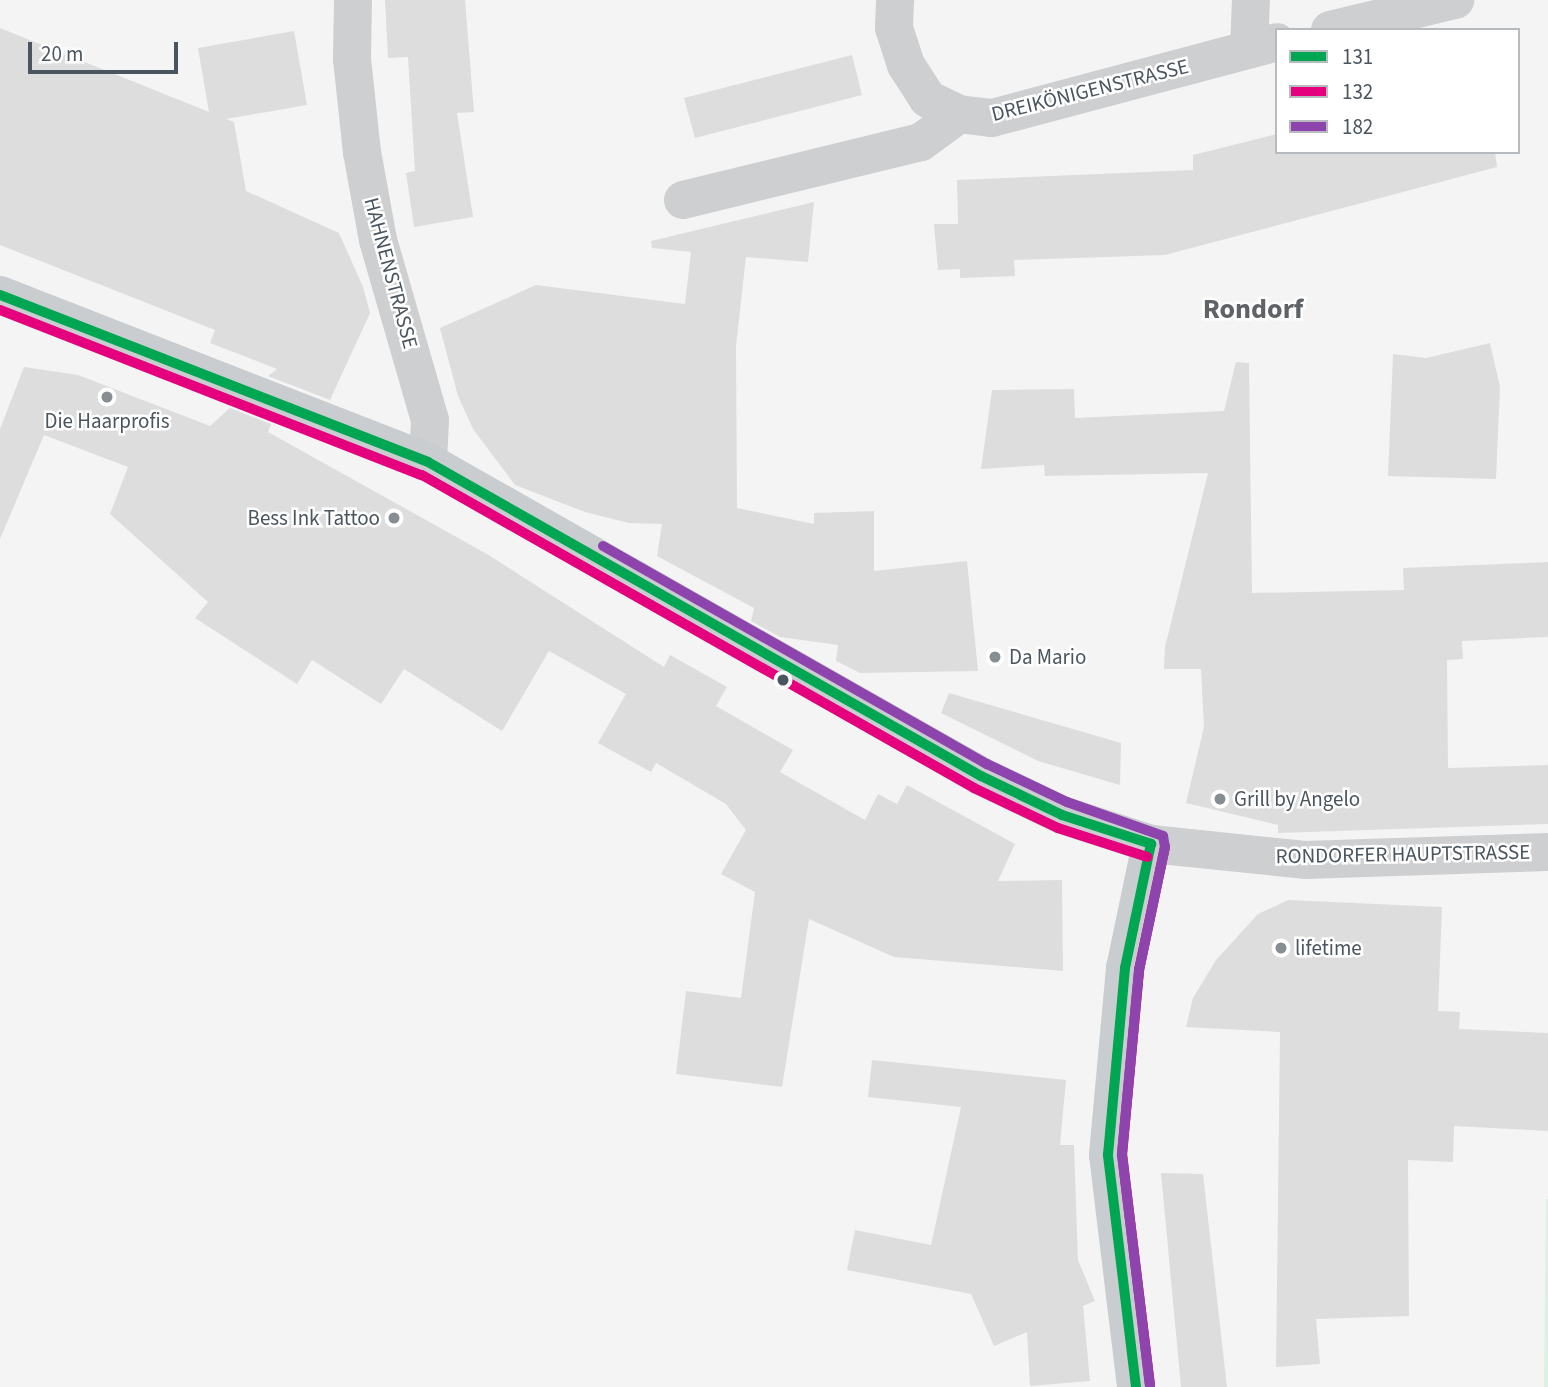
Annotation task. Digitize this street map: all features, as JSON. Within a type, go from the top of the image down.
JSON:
[{"type":"main road","name":"RONDORFER HAUPTSTRASSE","points":[[0,295],[428,462],[981,776],[1062,815],[1151,844]]},
{"type":"main road","points":[[1136,1387],[1108,1155],[1125,968],[1151,844]]},
{"type":"street","name":"HAHNENSTRASSE","points":[[353,0],[352,59],[362,152],[378,240],[430,420],[428,462]]},
{"type":"street","name":"DREIKÖNIGENSTRASSE","points":[[895,0],[894,28],[906,65],[928,99],[958,114],[992,118],[1263,46]]},
{"type":"street","points":[[1251,0],[1263,46]]},
{"type":"street","points":[[1352,17],[1455,0]]},
{"type":"street","points":[[683,200],[921,142],[958,114]]},
{"type":"street","name":"RONDORFER HAUPTSTRASSE","points":[[1151,844],[1305,860],[1548,852]]},
{"type":"green space","points":[[1546,1199],[1548,1387],[1544,1387]]},
{"type":"building","points":[[385,0],[465,0],[474,112],[457,113],[473,217],[414,227],[406,173],[415,171],[408,57],[388,58]]},
{"type":"building","points":[[0,28],[209,112],[198,48],[294,31],[307,105],[226,119],[234,122],[246,191],[339,233],[363,287],[370,313],[330,400],[268,376],[277,369],[210,343],[215,330],[0,245]]},
{"type":"building","points":[[852,55],[862,95],[695,138],[684,98]]},
{"type":"building","points":[[1275,134],[1275,154],[1495,154],[1497,167],[1165,255],[1014,260],[1015,276],[960,278],[960,269],[938,270],[934,224],[958,224],[957,180],[1193,170],[1193,155]]},
{"type":"building","points":[[814,202],[808,262],[746,257],[736,346],[737,508],[814,524],[814,513],[874,511],[874,571],[967,561],[978,671],[860,673],[836,661],[838,645],[780,637],[751,621],[754,608],[657,556],[662,524],[629,523],[585,512],[515,485],[473,429],[458,396],[440,328],[536,285],[685,304],[691,252],[652,248],[651,241]]},
{"type":"building","points":[[1490,343],[1500,387],[1496,479],[1388,476],[1393,354],[1426,358]]},
{"type":"building","points":[[1236,362],[1249,363],[1252,593],[1404,590],[1403,568],[1548,562],[1548,637],[1462,641],[1463,659],[1447,660],[1448,768],[1548,765],[1548,824],[1278,833],[1278,825],[1186,803],[1204,727],[1201,669],[1164,669],[1165,647],[1208,473],[1045,476],[1044,465],[981,469],[992,390],[1074,389],[1075,418],[1224,411]]},
{"type":"building","points":[[24,367],[78,375],[210,426],[230,408],[271,424],[268,432],[487,554],[664,667],[670,655],[727,687],[716,706],[793,750],[780,772],[865,820],[878,794],[897,804],[907,785],[1015,844],[998,881],[1062,880],[1063,971],[894,957],[809,919],[782,1087],[676,1074],[686,991],[741,998],[755,892],[721,874],[746,830],[726,804],[656,763],[651,772],[598,743],[626,694],[549,651],[502,731],[404,669],[381,704],[312,660],[297,684],[195,618],[208,602],[110,514],[128,467],[44,435],[0,539],[0,429]]},
{"type":"building","points":[[949,693],[1121,743],[1120,785],[1038,761],[941,713]]},
{"type":"building","points":[[1288,900],[1442,907],[1438,1011],[1460,1012],[1459,1029],[1548,1033],[1548,1131],[1454,1126],[1453,1162],[1408,1160],[1409,1316],[1316,1319],[1320,1364],[1276,1367],[1280,1032],[1186,1027],[1193,998],[1216,960],[1258,914]]},
{"type":"building","points":[[872,1060],[1066,1080],[1060,1145],[1074,1145],[1078,1260],[1095,1301],[1083,1306],[1090,1381],[1030,1386],[1027,1332],[994,1346],[971,1294],[847,1270],[855,1230],[931,1245],[961,1107],[868,1097]]},
{"type":"building","points":[[1161,1173],[1203,1174],[1227,1387],[1181,1387]]},
{"type":"transit line","name":"131","points":[[0,295],[428,462],[981,776],[1062,815],[1151,844]]},
{"type":"transit line","name":"132","points":[[0,310],[422,475],[974,788],[1058,828],[1147,857]]},
{"type":"transit line","name":"182","points":[[603,546],[987,764],[1067,802],[1163,836],[1165,847],[1139,970],[1122,1155],[1150,1385]]},
{"type":"transit line","name":"131","points":[[1136,1387],[1108,1155],[1125,968],[1151,844]]},
{"type":"transit line","name":"132","points":[[1150,1385],[1122,1155],[1139,970],[1165,847]]},
{"type":"place","name":"Die Haarprofis","points":[[107,397]]},
{"type":"place","name":"Bess Ink Tattoo","points":[[394,518]]},
{"type":"place","name":"Da Mario","points":[[995,657]]},
{"type":"place","name":"Grill by Angelo","points":[[1220,799]]},
{"type":"place","name":"lifetime","points":[[1281,948]]},
{"type":"district","name":"Rondorf","points":[[1253,309]]}]
